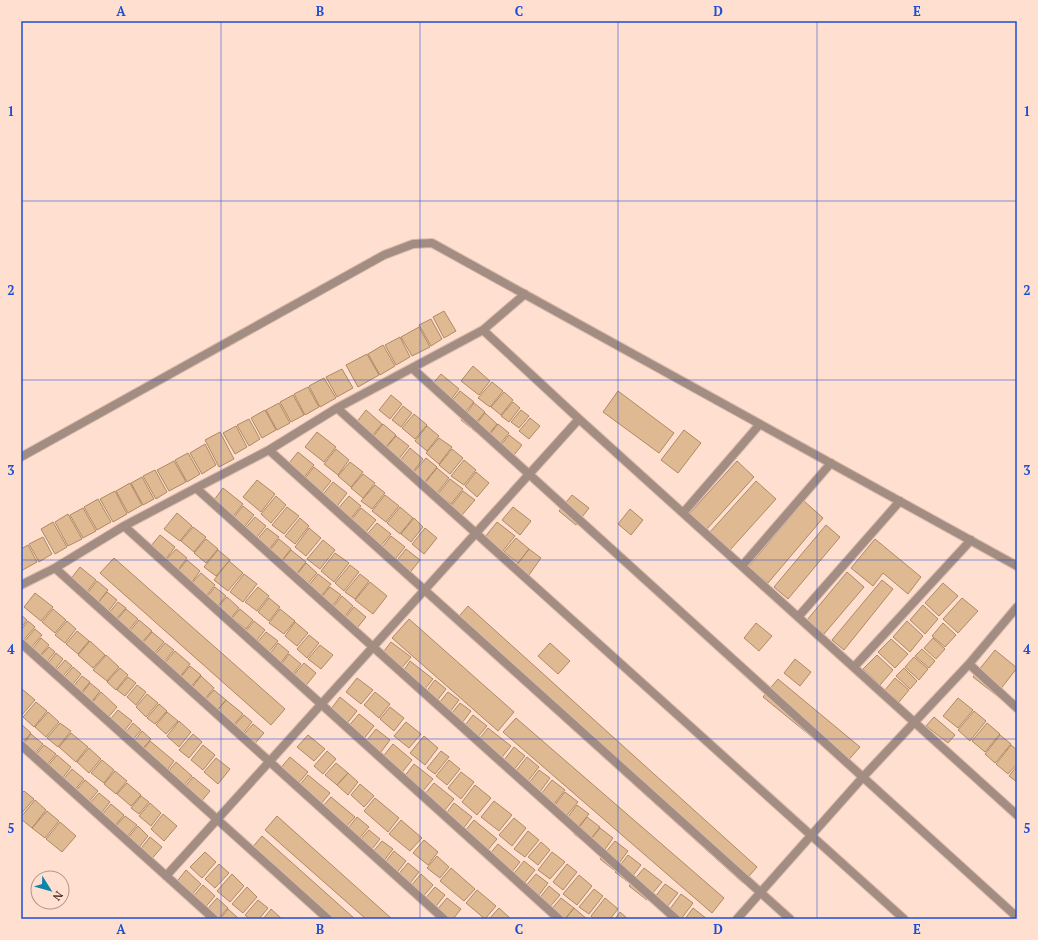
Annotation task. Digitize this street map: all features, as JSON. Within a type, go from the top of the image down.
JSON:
[{"type":"street","points":[[21,457],[384,255],[413,244],[432,243],[1017,566]]},
{"type":"street","points":[[21,585],[55,568],[124,526],[269,450],[337,408],[484,330],[525,294]]},
{"type":"street","points":[[484,330],[579,419],[1017,814]]},
{"type":"street","points":[[412,368],[1017,917]]},
{"type":"street","points":[[337,408],[904,919]]},
{"type":"street","points":[[166,876],[579,419]]},
{"type":"street","points":[[683,513],[760,424]]},
{"type":"street","points":[[269,450],[790,919]]},
{"type":"street","points":[[742,566],[831,463]]},
{"type":"street","points":[[196,488],[374,646],[676,919]]},
{"type":"street","points":[[798,617],[900,501]]},
{"type":"street","points":[[124,526],[559,919]]},
{"type":"street","points":[[854,668],[971,540]]},
{"type":"street","points":[[55,568],[444,919]]},
{"type":"street","points":[[737,919],[862,777],[969,664],[1017,607]]},
{"type":"street","points":[[21,643],[328,919]]},
{"type":"street","points":[[969,664],[1017,708]]},
{"type":"street","points":[[21,745],[214,919]]},
{"type":"building","points":[[444,311],[456,331],[444,338],[433,317]]},
{"type":"building","points":[[431,319],[442,339],[431,346],[419,325]]},
{"type":"building","points":[[419,327],[430,347],[412,356],[401,337]]},
{"type":"building","points":[[400,337],[410,357],[396,365],[385,345]]},
{"type":"building","points":[[383,345],[395,366],[380,375],[368,354]]},
{"type":"building","points":[[367,354],[379,375],[358,387],[346,365]]},
{"type":"building","points":[[473,366],[490,381],[479,395],[461,381]]},
{"type":"building","points":[[342,369],[353,388],[337,397],[326,377]]},
{"type":"building","points":[[441,374],[459,389],[449,402],[430,387]]},
{"type":"building","points":[[324,378],[336,398],[320,407],[309,386]]},
{"type":"building","points":[[492,382],[503,391],[490,407],[478,398]]},
{"type":"building","points":[[308,387],[319,407],[305,415],[294,394]]},
{"type":"building","points":[[460,391],[474,402],[463,414],[450,403]]},
{"type":"building","points":[[618,391],[674,433],[659,453],[603,412]]},
{"type":"building","points":[[504,392],[513,400],[501,415],[491,407]]},
{"type":"building","points":[[293,395],[304,415],[291,422],[280,402]]},
{"type":"building","points":[[391,395],[402,404],[390,419],[379,410]]},
{"type":"building","points":[[513,402],[520,408],[509,422],[501,416]]},
{"type":"building","points":[[279,403],[290,423],[277,430],[266,410]]},
{"type":"building","points":[[474,403],[485,412],[471,428],[461,420]]},
{"type":"building","points":[[403,406],[412,413],[401,427],[392,420]]},
{"type":"building","points":[[265,410],[276,430],[262,438],[251,418]]},
{"type":"building","points":[[366,410],[382,424],[372,436],[356,423]]},
{"type":"building","points":[[521,410],[529,416],[519,428],[511,422]]},
{"type":"building","points":[[485,413],[497,424],[485,439],[472,429]]},
{"type":"building","points":[[414,414],[427,425],[415,439],[402,428]]},
{"type":"building","points":[[530,418],[540,426],[529,439],[519,431]]},
{"type":"building","points":[[249,419],[260,439],[249,446],[237,425]]},
{"type":"building","points":[[383,424],[396,435],[385,448],[372,438]]},
{"type":"building","points":[[498,424],[509,433],[496,449],[485,440]]},
{"type":"building","points":[[236,426],[247,447],[235,454],[223,433]]},
{"type":"building","points":[[427,426],[439,436],[427,451],[415,441]]},
{"type":"building","points":[[684,430],[701,443],[678,473],[661,460]]},
{"type":"building","points":[[220,432],[234,459],[219,467],[205,440]]},
{"type":"building","points":[[317,432],[336,447],[324,462],[305,447]]},
{"type":"building","points":[[509,435],[522,445],[510,460],[497,450]]},
{"type":"building","points":[[396,436],[409,446],[398,460],[385,449]]},
{"type":"building","points":[[439,438],[452,447],[439,464],[426,453]]},
{"type":"building","points":[[205,444],[216,465],[202,474],[190,453]]},
{"type":"building","points":[[410,448],[423,459],[412,473],[399,462]]},
{"type":"building","points":[[336,449],[349,460],[338,475],[324,464]]},
{"type":"building","points":[[452,449],[463,458],[450,474],[439,465]]},
{"type":"building","points":[[298,452],[314,465],[301,481],[285,468]]},
{"type":"building","points":[[188,453],[200,474],[187,482],[175,460]]},
{"type":"building","points":[[426,458],[437,467],[424,483],[413,473]]},
{"type":"building","points":[[464,460],[476,470],[464,485],[451,476]]},
{"type":"building","points":[[174,461],[186,482],[169,491],[157,470]]},
{"type":"building","points":[[737,461],[754,477],[706,530],[689,514]]},
{"type":"building","points":[[350,462],[363,472],[351,487],[338,476]]},
{"type":"building","points":[[314,467],[331,481],[319,496],[302,482]]},
{"type":"building","points":[[437,468],[449,478],[437,493],[425,483]]},
{"type":"building","points":[[155,470],[167,492],[156,499],[143,476]]},
{"type":"building","points":[[476,472],[489,483],[477,497],[465,486]]},
{"type":"building","points":[[363,474],[375,483],[363,498],[351,488]]},
{"type":"building","points":[[142,477],[154,499],[143,505],[131,483]]},
{"type":"building","points":[[450,479],[463,489],[451,504],[438,494]]},
{"type":"building","points":[[257,480],[275,494],[261,512],[243,497]]},
{"type":"building","points":[[756,481],[776,499],[730,550],[710,532]]},
{"type":"building","points":[[333,482],[347,493],[335,509],[321,497]]},
{"type":"building","points":[[130,483],[142,505],[128,513],[116,491]]},
{"type":"building","points":[[375,485],[385,493],[372,509],[361,501]]},
{"type":"building","points":[[223,488],[243,504],[230,520],[211,504]]},
{"type":"building","points":[[115,491],[127,514],[113,522],[100,499]]},
{"type":"building","points":[[463,491],[475,500],[462,515],[451,506]]},
{"type":"building","points":[[385,495],[399,506],[386,522],[372,511]]},
{"type":"building","points":[[572,495],[589,508],[576,525],[559,511]]},
{"type":"building","points":[[276,496],[286,505],[271,523],[261,514]]},
{"type":"building","points":[[349,496],[361,506],[348,522],[335,512]]},
{"type":"building","points":[[98,499],[111,522],[97,530],[84,507]]},
{"type":"building","points":[[804,501],[823,518],[768,583],[748,567]]},
{"type":"building","points":[[243,506],[254,515],[241,531],[230,522]]},
{"type":"building","points":[[287,507],[299,516],[284,534],[272,525]]},
{"type":"building","points":[[400,507],[413,518],[400,534],[387,523]]},
{"type":"building","points":[[513,507],[531,521],[520,535],[502,520]]},
{"type":"building","points":[[83,508],[96,531],[83,538],[70,515]]},
{"type":"building","points":[[361,508],[376,520],[362,537],[347,525]]},
{"type":"building","points":[[630,509],[643,520],[631,535],[618,524]]},
{"type":"building","points":[[177,513],[192,526],[180,541],[164,529]]},
{"type":"building","points":[[68,514],[82,539],[68,546],[55,522]]},
{"type":"building","points":[[255,517],[266,526],[253,542],[242,532]]},
{"type":"building","points":[[300,518],[309,526],[295,544],[285,536]]},
{"type":"building","points":[[414,518],[423,527],[411,542],[401,534]]},
{"type":"building","points":[[53,522],[67,547],[55,554],[41,529]]},
{"type":"building","points":[[497,522],[515,536],[502,552],[485,537]]},
{"type":"building","points":[[377,523],[391,534],[377,550],[363,539]]},
{"type":"building","points":[[826,525],[840,537],[788,599],[774,587]]},
{"type":"building","points":[[193,527],[206,537],[194,552],[181,541]]},
{"type":"building","points":[[267,528],[279,537],[267,552],[255,542]]},
{"type":"building","points":[[309,528],[321,538],[306,556],[295,547]]},
{"type":"building","points":[[425,528],[437,538],[424,554],[412,544]]},
{"type":"building","points":[[160,535],[175,547],[166,559],[150,547]]},
{"type":"building","points":[[391,536],[405,547],[392,563],[379,551]]},
{"type":"building","points":[[43,537],[52,554],[39,562],[29,544]]},
{"type":"building","points":[[516,538],[529,549],[518,563],[504,552]]},
{"type":"building","points":[[206,539],[218,549],[206,563],[194,553]]},
{"type":"building","points":[[279,539],[291,549],[278,565],[266,555]]},
{"type":"building","points":[[875,539],[921,577],[908,594],[883,573],[873,586],[851,568]]},
{"type":"building","points":[[323,540],[335,550],[320,569],[307,559]]},
{"type":"building","points":[[28,545],[37,562],[21,571],[21,549]]},
{"type":"building","points":[[176,549],[187,558],[178,570],[166,560]]},
{"type":"building","points":[[406,549],[420,560],[408,575],[394,564]]},
{"type":"building","points":[[529,549],[541,558],[529,575],[516,566]]},
{"type":"building","points":[[218,550],[230,560],[216,576],[204,567]]},
{"type":"building","points":[[291,550],[306,562],[293,578],[278,566]]},
{"type":"building","points":[[335,553],[349,563],[334,582],[321,571]]},
{"type":"building","points":[[114,558],[285,709],[271,725],[100,573]]},
{"type":"building","points":[[187,560],[200,571],[192,582],[178,571]]},
{"type":"building","points":[[229,561],[243,573],[228,591],[214,580]]},
{"type":"building","points":[[306,563],[317,573],[304,588],[293,579]]},
{"type":"building","points":[[350,565],[359,572],[344,591],[335,583]]},
{"type":"building","points":[[80,567],[96,580],[86,593],[70,580]]},
{"type":"building","points":[[847,572],[864,587],[824,634],[807,620]]},
{"type":"building","points":[[201,573],[215,585],[207,595],[192,583]]},
{"type":"building","points":[[244,574],[257,584],[243,602],[230,592]]},
{"type":"building","points":[[318,574],[331,584],[318,600],[305,590]]},
{"type":"building","points":[[360,574],[369,581],[355,599],[345,592]]},
{"type":"building","points":[[882,580],[893,589],[844,650],[832,640]]},
{"type":"building","points":[[97,581],[108,590],[97,604],[86,595]]},
{"type":"building","points":[[370,582],[387,596],[373,614],[355,600]]},
{"type":"building","points":[[943,583],[958,596],[939,616],[925,603]]},
{"type":"building","points":[[215,587],[226,596],[218,606],[207,597]]},
{"type":"building","points":[[258,587],[269,596],[257,611],[245,602]]},
{"type":"building","points":[[330,587],[341,595],[329,610],[318,601]]},
{"type":"building","points":[[107,592],[117,600],[107,613],[96,605]]},
{"type":"building","points":[[35,593],[53,607],[41,621],[24,607]]},
{"type":"building","points":[[342,596],[353,606],[341,621],[329,612]]},
{"type":"building","points":[[227,597],[239,608],[231,618],[218,607]]},
{"type":"building","points":[[269,598],[280,607],[269,621],[258,612]]},
{"type":"building","points":[[962,598],[978,611],[958,633],[943,619]]},
{"type":"building","points":[[118,602],[126,608],[115,620],[108,614]]},
{"type":"building","points":[[923,605],[938,619],[925,634],[910,620]]},
{"type":"building","points":[[468,606],[757,867],[743,883],[454,622]]},
{"type":"building","points":[[354,607],[366,617],[353,633],[341,623]]},
{"type":"building","points":[[53,609],[66,620],[55,633],[42,622]]},
{"type":"building","points":[[126,609],[138,619],[128,631],[116,621]]},
{"type":"building","points":[[240,609],[253,620],[246,629],[232,618]]},
{"type":"building","points":[[280,609],[295,621],[284,634],[269,623]]},
{"type":"building","points":[[21,615],[27,620],[21,628]]},
{"type":"building","points":[[409,619],[514,712],[498,731],[392,638]]},
{"type":"building","points":[[139,620],[152,631],[141,643],[129,632]]},
{"type":"building","points":[[28,621],[35,627],[21,643],[21,630]]},
{"type":"building","points":[[67,621],[76,629],[65,643],[55,635]]},
{"type":"building","points":[[254,621],[265,630],[257,640],[246,631]]},
{"type":"building","points":[[907,621],[923,636],[910,652],[893,637]]},
{"type":"building","points":[[295,622],[308,633],[297,646],[285,636]]},
{"type":"building","points":[[756,623],[772,636],[759,651],[744,638]]},
{"type":"building","points":[[943,623],[956,635],[945,647],[932,636]]},
{"type":"building","points":[[35,629],[42,635],[30,649],[23,643]]},
{"type":"building","points":[[77,631],[89,641],[78,654],[66,644]]},
{"type":"building","points":[[152,632],[164,642],[153,655],[141,645]]},
{"type":"building","points":[[266,632],[278,641],[268,653],[256,644]]},
{"type":"building","points":[[309,635],[319,643],[307,658],[297,649]]},
{"type":"building","points":[[41,638],[49,645],[38,658],[31,651]]},
{"type":"building","points":[[933,638],[945,649],[936,659],[924,648]]},
{"type":"building","points":[[891,639],[908,654],[895,668],[878,652]]},
{"type":"building","points":[[90,641],[105,655],[93,668],[78,655]]},
{"type":"building","points":[[391,642],[411,657],[400,670],[381,655]]},
{"type":"building","points":[[165,643],[174,650],[162,664],[154,656]]},
{"type":"building","points":[[278,643],[289,652],[280,664],[269,655]]},
{"type":"building","points":[[550,643],[570,661],[558,674],[538,656]]},
{"type":"building","points":[[320,645],[333,655],[321,669],[308,659]]},
{"type":"building","points":[[49,647],[55,652],[45,664],[38,659]]},
{"type":"building","points":[[922,649],[935,661],[929,668],[915,656]]},
{"type":"building","points":[[995,650],[1017,668],[996,695],[973,677]]},
{"type":"building","points":[[175,651],[190,664],[179,678],[163,665]]},
{"type":"building","points":[[56,653],[63,659],[53,672],[46,666]]},
{"type":"building","points":[[289,654],[301,664],[292,675],[280,666]]},
{"type":"building","points":[[106,655],[119,667],[107,681],[93,670]]},
{"type":"building","points":[[877,655],[893,670],[880,685],[863,669]]},
{"type":"building","points":[[914,657],[928,669],[919,680],[905,667]]},
{"type":"building","points":[[795,659],[811,672],[800,686],[784,673]]},
{"type":"building","points":[[65,660],[72,666],[60,679],[53,674]]},
{"type":"building","points":[[410,661],[433,679],[424,690],[402,673]]},
{"type":"building","points":[[304,663],[316,673],[304,688],[291,678]]},
{"type":"building","points":[[190,666],[201,675],[190,688],[179,679]]},
{"type":"building","points":[[73,667],[81,674],[70,688],[61,681]]},
{"type":"building","points":[[120,668],[128,675],[116,690],[107,682]]},
{"type":"building","points":[[904,668],[917,681],[910,689],[896,676]]},
{"type":"building","points":[[82,676],[90,682],[79,695],[72,688]]},
{"type":"building","points":[[201,676],[214,688],[203,701],[190,690]]},
{"type":"building","points":[[128,677],[136,683],[125,696],[117,690]]},
{"type":"building","points":[[357,678],[373,690],[361,704],[346,692]]},
{"type":"building","points":[[895,678],[909,690],[899,702],[885,690]]},
{"type":"building","points":[[778,679],[860,747],[845,764],[763,697]]},
{"type":"building","points":[[435,680],[446,689],[436,702],[425,693]]},
{"type":"building","points":[[90,683],[100,691],[90,704],[80,696]]},
{"type":"building","points":[[137,685],[146,692],[136,705],[127,697]]},
{"type":"building","points":[[22,689],[35,700],[21,716],[21,690]]},
{"type":"building","points":[[214,690],[226,700],[216,712],[204,701]]},
{"type":"building","points":[[101,692],[117,707],[106,720],[90,705]]},
{"type":"building","points":[[375,692],[390,704],[379,718],[364,705]]},
{"type":"building","points":[[448,692],[459,700],[450,712],[439,703]]},
{"type":"building","points":[[147,694],[158,703],[146,717],[136,707]]},
{"type":"building","points":[[340,697],[357,711],[345,726],[328,713]]},
{"type":"building","points":[[958,698],[973,710],[958,728],[943,716]]},
{"type":"building","points":[[226,700],[243,714],[232,727],[215,713]]},
{"type":"building","points":[[36,702],[47,711],[34,727],[23,717]]},
{"type":"building","points":[[460,703],[471,711],[459,727],[448,718]]},
{"type":"building","points":[[159,704],[167,711],[155,724],[147,718]]},
{"type":"building","points":[[390,707],[404,718],[394,731],[380,719]]},
{"type":"building","points":[[118,710],[132,721],[121,735],[107,723]]},
{"type":"building","points":[[974,711],[986,721],[970,741],[958,730]]},
{"type":"building","points":[[48,712],[59,722],[46,737],[35,727]]},
{"type":"building","points":[[167,712],[178,721],[166,734],[156,725]]},
{"type":"building","points":[[359,714],[374,726],[362,741],[346,729]]},
{"type":"building","points":[[244,715],[252,722],[241,736],[232,728]]},
{"type":"building","points":[[473,715],[487,726],[476,739],[463,728]]},
{"type":"building","points":[[934,717],[955,735],[948,743],[926,726]]},
{"type":"building","points":[[516,718],[724,898],[712,913],[503,732]]},
{"type":"building","points":[[179,721],[191,732],[179,747],[167,736]]},
{"type":"building","points":[[406,722],[421,734],[409,748],[394,736]]},
{"type":"building","points":[[60,723],[71,731],[58,747],[47,738]]},
{"type":"building","points":[[133,723],[141,730],[130,743],[122,737]]},
{"type":"building","points":[[987,723],[1000,734],[985,752],[972,741]]},
{"type":"building","points":[[21,724],[31,733],[21,745]]},
{"type":"building","points":[[253,724],[264,733],[251,748],[240,739]]},
{"type":"building","points":[[488,728],[511,746],[499,761],[476,743]]},
{"type":"building","points":[[376,729],[390,740],[378,756],[363,745]]},
{"type":"building","points":[[142,731],[151,739],[140,752],[131,745]]},
{"type":"building","points":[[71,733],[88,747],[76,762],[59,747]]},
{"type":"building","points":[[31,734],[43,744],[33,756],[21,747]]},
{"type":"building","points":[[193,734],[202,742],[189,758],[179,750]]},
{"type":"building","points":[[308,735],[325,749],[314,761],[297,747]]},
{"type":"building","points":[[1000,735],[1011,744],[995,763],[985,754]]},
{"type":"building","points":[[424,736],[438,748],[425,765],[410,753]]},
{"type":"building","points":[[150,741],[174,761],[165,773],[141,752]]},
{"type":"building","points":[[393,744],[412,760],[400,775],[381,759]]},
{"type":"building","points":[[44,745],[56,754],[45,767],[34,757]]},
{"type":"building","points":[[203,745],[215,755],[203,770],[191,760]]},
{"type":"building","points":[[1011,745],[1017,750],[1017,764],[1008,774],[996,764]]},
{"type":"building","points":[[514,747],[525,756],[512,772],[501,764]]},
{"type":"building","points":[[89,748],[101,759],[89,773],[77,762]]},
{"type":"building","points":[[327,751],[336,759],[323,774],[314,766]]},
{"type":"building","points":[[441,751],[449,757],[435,774],[427,768]]},
{"type":"building","points":[[57,755],[71,767],[61,780],[46,768]]},
{"type":"building","points":[[290,757],[308,772],[296,786],[278,771]]},
{"type":"building","points":[[527,757],[539,767],[524,786],[512,776]]},
{"type":"building","points":[[216,758],[230,769],[218,784],[204,772]]},
{"type":"building","points":[[102,760],[114,770],[104,783],[91,773]]},
{"type":"building","points":[[449,760],[460,769],[447,785],[436,776]]},
{"type":"building","points":[[176,762],[192,776],[182,787],[166,774]]},
{"type":"building","points":[[336,763],[348,773],[337,785],[325,775]]},
{"type":"building","points":[[414,764],[433,779],[422,792],[404,777]]},
{"type":"building","points":[[1017,766],[1017,782],[1009,776]]},
{"type":"building","points":[[72,769],[84,779],[73,792],[61,782]]},
{"type":"building","points":[[539,770],[550,778],[537,796],[526,787]]},
{"type":"building","points":[[115,771],[127,781],[116,794],[104,784]]},
{"type":"building","points":[[461,772],[474,782],[461,799],[448,788]]},
{"type":"building","points":[[348,773],[358,782],[348,795],[337,785]]},
{"type":"building","points":[[308,775],[330,793],[320,805],[298,787]]},
{"type":"building","points":[[193,777],[210,791],[200,803],[183,789]]},
{"type":"building","points":[[85,780],[98,791],[86,805],[73,794]]},
{"type":"building","points":[[552,780],[565,790],[551,808],[538,798]]},
{"type":"building","points":[[127,783],[141,795],[131,806],[117,794]]},
{"type":"building","points":[[434,783],[454,799],[444,811],[424,795]]},
{"type":"building","points":[[360,784],[374,796],[364,807],[351,795]]},
{"type":"building","points":[[475,785],[491,798],[477,815],[462,802]]},
{"type":"building","points":[[24,791],[34,799],[21,814],[21,794]]},
{"type":"building","points":[[565,792],[578,802],[563,820],[551,810]]},
{"type":"building","points":[[99,793],[110,802],[99,816],[87,806]]},
{"type":"building","points":[[141,796],[149,802],[139,814],[131,808]]},
{"type":"building","points":[[331,797],[355,817],[345,828],[321,808]]},
{"type":"building","points":[[375,798],[399,818],[388,832],[364,811]]},
{"type":"building","points":[[35,800],[46,810],[32,828],[21,819],[21,817]]},
{"type":"building","points":[[494,801],[512,815],[499,831],[481,817]]},
{"type":"building","points":[[150,803],[161,813],[151,826],[139,816]]},
{"type":"building","points":[[454,803],[472,817],[463,829],[445,815]]},
{"type":"building","points":[[111,804],[124,815],[113,828],[100,817]]},
{"type":"building","points":[[577,805],[589,814],[575,831],[564,822]]},
{"type":"building","points":[[47,811],[59,821],[45,838],[32,828]]},
{"type":"building","points":[[163,814],[177,826],[164,841],[151,829]]},
{"type":"building","points":[[125,816],[137,825],[125,839],[113,829]]},
{"type":"building","points":[[277,816],[392,919],[366,919],[265,830]]},
{"type":"building","points":[[357,817],[369,827],[357,841],[345,832]]},
{"type":"building","points":[[587,817],[600,827],[587,844],[574,834]]},
{"type":"building","points":[[514,818],[526,828],[512,846],[499,835]]},
{"type":"building","points":[[401,820],[422,838],[410,851],[389,834]]},
{"type":"building","points":[[474,820],[497,839],[487,851],[464,832]]},
{"type":"building","points":[[60,822],[76,836],[62,852],[46,839]]},
{"type":"building","points":[[138,826],[148,836],[137,850],[126,840]]},
{"type":"building","points":[[600,828],[613,838],[601,855],[587,844]]},
{"type":"building","points":[[369,830],[380,839],[369,853],[357,843]]},
{"type":"building","points":[[528,831],[539,840],[525,857],[514,849]]},
{"type":"building","points":[[262,836],[355,919],[330,919],[251,849]]},
{"type":"building","points":[[150,837],[162,847],[149,862],[138,852]]},
{"type":"building","points":[[424,840],[438,852],[428,865],[413,853]]},
{"type":"building","points":[[382,841],[393,849],[383,862],[372,853]]},
{"type":"building","points":[[615,841],[628,851],[614,870],[600,859]]},
{"type":"building","points":[[541,842],[550,850],[538,865],[528,857]]},
{"type":"building","points":[[498,844],[520,862],[511,873],[489,855]]},
{"type":"building","points":[[394,851],[406,861],[395,875],[383,865]]},
{"type":"building","points":[[205,852],[216,862],[202,878],[190,867]]},
{"type":"building","points":[[552,852],[565,862],[550,879],[538,870]]},
{"type":"building","points":[[628,855],[641,865],[628,882],[615,872]]},
{"type":"building","points":[[437,856],[449,867],[440,878],[427,868]]},
{"type":"building","points":[[524,861],[535,870],[522,886],[511,877]]},
{"type":"building","points":[[408,863],[419,872],[407,887],[396,877]]},
{"type":"building","points":[[219,864],[229,873],[215,888],[205,879]]},
{"type":"building","points":[[567,864],[577,872],[563,890],[553,882]]},
{"type":"building","points":[[451,868],[475,889],[464,901],[440,881]]},
{"type":"building","points":[[644,868],[662,882],[647,900],[629,886]]},
{"type":"building","points":[[186,870],[201,884],[190,897],[175,884]]},
{"type":"building","points":[[232,874],[244,886],[230,902],[217,891]]},
{"type":"building","points":[[421,874],[433,885],[421,899],[409,888]]},
{"type":"building","points":[[536,874],[548,883],[536,899],[523,889]]},
{"type":"building","points":[[579,875],[592,886],[577,905],[563,894]]},
{"type":"building","points":[[665,884],[678,893],[663,912],[651,902]]},
{"type":"building","points":[[203,885],[215,896],[202,911],[190,900]]},
{"type":"building","points":[[549,886],[560,895],[549,908],[538,900]]},
{"type":"building","points":[[247,887],[257,897],[243,913],[232,904]]},
{"type":"building","points":[[435,887],[445,895],[433,910],[423,901]]},
{"type":"building","points":[[594,889],[603,896],[589,914],[579,907]]},
{"type":"building","points":[[477,890],[496,906],[485,919],[466,903]]},
{"type":"building","points":[[681,894],[693,903],[681,919],[674,919],[667,913]]},
{"type":"building","points":[[217,898],[228,908],[218,919],[210,919],[204,913]]},
{"type":"building","points":[[447,898],[461,909],[453,919],[444,919],[435,912]]},
{"type":"building","points":[[561,898],[574,908],[565,919],[558,919],[549,912]]},
{"type":"building","points":[[605,898],[618,909],[610,919],[594,919],[591,916]]},
{"type":"building","points":[[258,900],[268,908],[259,919],[250,919],[245,915]]},
{"type":"building","points":[[499,908],[511,919],[489,919]]},
{"type":"building","points":[[574,908],[587,919],[565,919]]},
{"type":"building","points":[[693,908],[707,919],[685,919]]},
{"type":"building","points":[[228,909],[239,919],[220,919]]},
{"type":"building","points":[[271,909],[282,919],[263,919]]},
{"type":"building","points":[[620,912],[628,919],[615,919]]}]
